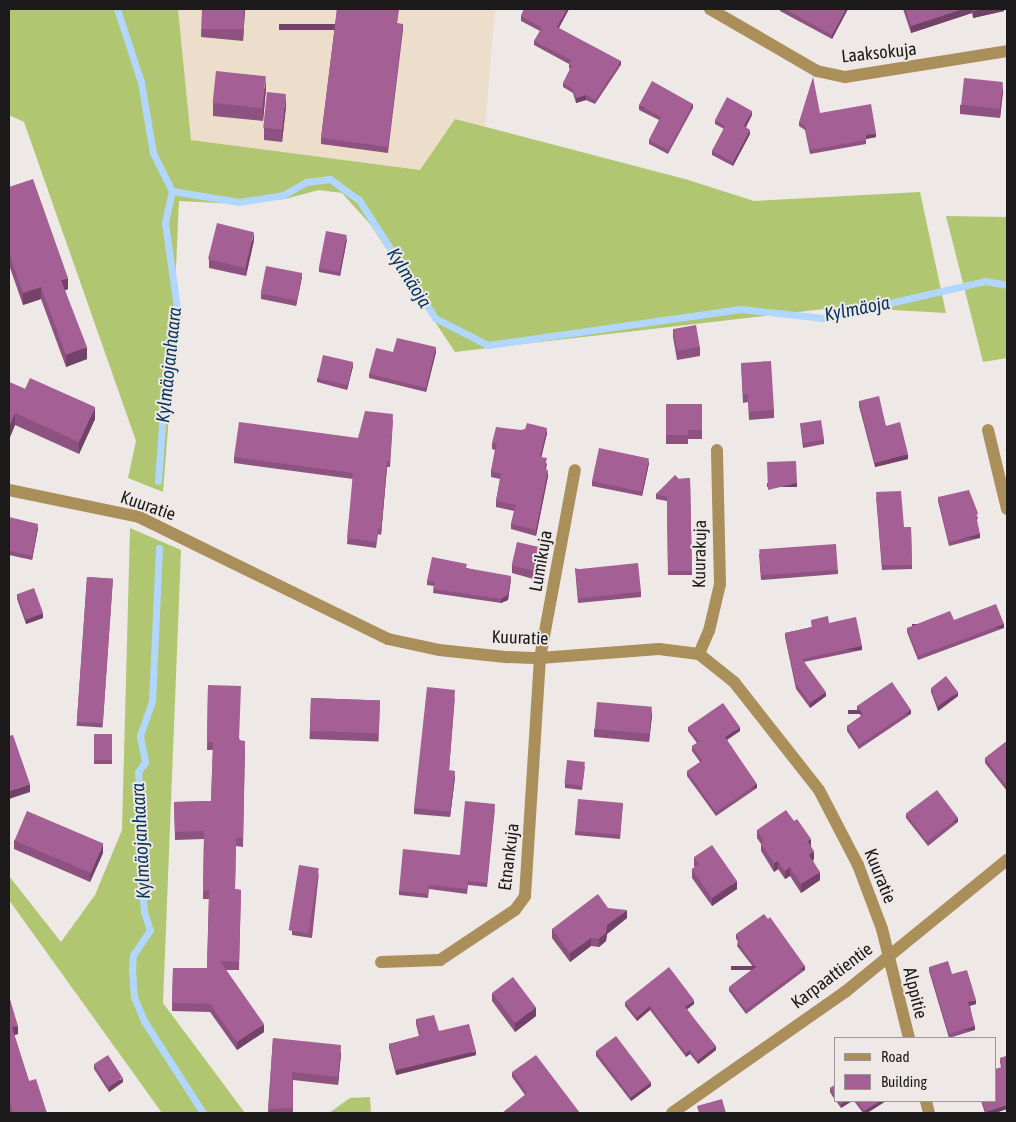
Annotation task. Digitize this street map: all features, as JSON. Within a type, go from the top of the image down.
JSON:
[{"type":"street","name":"Laaksokuja","points":[[710,9],[817,71],[845,77],[1007,51]]},
{"type":"street","points":[[988,430],[1007,509]]},
{"type":"street","name":"Kuurakuja","points":[[699,654],[709,631],[720,584],[716,450]]},
{"type":"street","name":"Lumikuja","points":[[540,658],[575,470]]},
{"type":"street","name":"Kuuratie","points":[[9,490],[139,517],[388,639],[439,650],[540,658],[659,649],[699,654],[734,682],[819,790],[858,865],[882,929],[888,956]]},
{"type":"street","name":"Etnankuja","points":[[381,962],[440,960],[515,910],[525,896],[540,658]]},
{"type":"street","name":"Karpaattientie","points":[[672,1113],[845,992],[1007,860]]},
{"type":"street","name":"Alppitie","points":[[888,956],[908,1037]]},
{"type":"shaded area","points":[[178,9],[495,9],[485,127],[455,119],[420,170],[191,140]]},
{"type":"green space","points":[[9,9],[178,9],[191,140],[420,170],[455,119],[685,179],[754,201],[920,192],[946,313],[841,307],[455,352],[370,224],[342,193],[319,190],[285,199],[236,204],[179,201],[170,403],[163,492],[128,478],[136,441],[24,122],[9,115]]},
{"type":"green space","points":[[946,216],[1007,217],[1007,358],[983,362]]},
{"type":"green space","points":[[130,528],[181,550],[163,1003],[245,1113],[162,1113],[9,900],[9,876],[61,942],[95,895],[122,830]]},
{"type":"green space","points":[[370,1097],[371,1113],[329,1113],[350,1098]]},
{"type":"building","points":[[202,9],[244,9],[244,29],[202,29]]},
{"type":"building","points":[[337,9],[398,9],[397,23],[403,24],[388,147],[321,138]]},
{"type":"building","points":[[524,9],[567,9],[557,27],[621,61],[595,100],[586,95],[576,98],[573,89],[563,83],[572,66],[569,64],[571,60],[534,41],[542,28],[521,16]]},
{"type":"building","points":[[785,9],[846,9],[832,35]]},
{"type":"building","points":[[906,9],[963,9],[911,26]]},
{"type":"building","points":[[216,71],[266,76],[262,108],[213,103]]},
{"type":"building","points":[[813,77],[820,113],[871,104],[876,133],[866,135],[866,140],[810,150],[805,126],[799,122]]},
{"type":"building","points":[[964,78],[1003,82],[1000,109],[961,105]]},
{"type":"building","points":[[652,81],[693,104],[668,150],[649,140],[661,117],[639,105]]},
{"type":"building","points":[[267,92],[286,94],[282,130],[263,128]]},
{"type":"building","points":[[727,97],[752,111],[744,126],[750,130],[733,162],[712,151],[725,126],[715,120]]},
{"type":"building","points":[[33,179],[68,278],[61,280],[87,347],[66,355],[41,287],[23,293],[9,253],[9,187]]},
{"type":"building","points":[[217,223],[254,232],[245,268],[208,259]]},
{"type":"building","points":[[326,231],[347,235],[339,272],[319,268]]},
{"type":"building","points":[[266,266],[302,273],[297,301],[261,293]]},
{"type":"building","points":[[696,325],[700,347],[677,351],[673,329]]},
{"type":"building","points":[[397,338],[436,347],[426,388],[369,374],[376,348],[393,352]]},
{"type":"building","points":[[323,355],[353,362],[348,385],[318,378]]},
{"type":"building","points":[[771,361],[774,410],[749,412],[748,394],[743,394],[741,363]]},
{"type":"building","points":[[30,378],[95,407],[79,442],[15,413],[9,425],[9,382],[25,389]]},
{"type":"building","points":[[879,396],[886,426],[900,422],[908,454],[875,463],[859,401]]},
{"type":"building","points":[[666,404],[702,404],[702,430],[688,430],[688,435],[666,435]]},
{"type":"building","points":[[365,411],[393,414],[390,461],[387,461],[381,529],[378,528],[376,542],[347,538],[353,473],[234,457],[239,422],[358,438]]},
{"type":"building","points":[[821,420],[824,440],[803,443],[800,423]]},
{"type":"building","points":[[527,423],[547,428],[540,457],[547,458],[544,469],[548,470],[536,530],[511,524],[516,505],[496,501],[501,474],[491,471],[497,444],[492,443],[496,427],[521,430],[525,429]]},
{"type":"building","points":[[599,448],[649,459],[642,492],[592,481]]},
{"type":"building","points":[[796,461],[797,483],[768,490],[767,462]]},
{"type":"building","points":[[675,475],[679,479],[690,478],[692,571],[668,571],[667,497],[656,494]]},
{"type":"building","points":[[969,490],[978,513],[976,517],[980,534],[949,542],[938,497]]},
{"type":"building","points":[[901,491],[904,527],[911,527],[912,565],[882,565],[876,492]]},
{"type":"building","points":[[9,517],[38,524],[32,556],[9,551]]},
{"type":"building","points":[[517,542],[543,548],[538,571],[512,565]]},
{"type":"building","points":[[836,544],[838,570],[761,575],[759,549]]},
{"type":"building","points":[[432,557],[467,564],[466,568],[511,576],[508,595],[501,599],[433,589],[435,582],[427,581]]},
{"type":"building","points":[[638,563],[641,592],[578,598],[575,570]]},
{"type":"building","points":[[87,577],[113,579],[103,723],[77,722]]},
{"type":"building","points":[[34,588],[43,613],[26,620],[17,594]]},
{"type":"building","points":[[996,604],[1004,624],[918,656],[907,628],[950,611],[954,620]]},
{"type":"building","points":[[828,616],[829,623],[856,617],[862,646],[802,659],[826,692],[810,703],[796,684],[785,633],[812,627],[811,620]]},
{"type":"building","points":[[946,676],[958,692],[938,706],[931,688]]},
{"type":"building","points":[[892,682],[911,710],[859,745],[847,726],[863,715],[857,706]]},
{"type":"building","points":[[208,685],[241,686],[239,740],[245,741],[243,838],[236,838],[235,889],[241,890],[239,962],[220,961],[264,1024],[237,1042],[210,1004],[172,1003],[173,968],[207,968],[209,891],[203,890],[204,831],[175,832],[174,802],[211,801],[213,742],[207,742]]},
{"type":"building","points":[[427,687],[455,690],[449,770],[455,771],[450,812],[414,808]]},
{"type":"building","points":[[311,698],[380,700],[379,733],[310,731]]},
{"type":"building","points":[[597,702],[652,707],[649,734],[595,729]]},
{"type":"building","points":[[723,703],[740,727],[725,737],[757,784],[716,812],[687,771],[702,761],[692,746],[699,742],[688,727]]},
{"type":"building","points":[[94,734],[112,734],[112,760],[94,760]]},
{"type":"building","points":[[13,735],[30,784],[9,791],[9,736]]},
{"type":"building","points":[[1007,741],[1007,787],[985,758]]},
{"type":"building","points":[[567,760],[585,762],[582,786],[564,784]]},
{"type":"building","points":[[937,790],[958,818],[927,841],[906,813]]},
{"type":"building","points":[[578,799],[623,803],[620,835],[575,831]]},
{"type":"building","points":[[465,801],[495,804],[487,883],[468,881],[467,889],[429,885],[428,894],[399,891],[403,849],[460,855]]},
{"type":"building","points":[[786,810],[794,821],[797,819],[811,839],[807,841],[814,851],[809,855],[820,872],[801,884],[790,867],[785,871],[778,861],[774,863],[761,843],[764,841],[757,830]]},
{"type":"building","points":[[27,811],[103,843],[91,873],[14,840]]},
{"type":"building","points":[[712,845],[737,881],[712,898],[692,869],[699,864],[694,857]]},
{"type":"building","points":[[299,865],[319,868],[308,933],[289,930]]},
{"type":"building","points":[[598,894],[608,908],[627,910],[607,925],[606,933],[599,939],[591,938],[570,953],[552,929]]},
{"type":"building","points":[[764,914],[768,919],[770,917],[805,966],[746,1010],[729,987],[756,967],[737,941],[740,939],[736,934]]},
{"type":"building","points":[[948,961],[952,974],[967,970],[976,1000],[968,1002],[975,1026],[949,1034],[929,967]]},
{"type":"building","points":[[669,967],[694,1000],[685,1007],[716,1046],[698,1060],[690,1050],[686,1053],[650,1006],[637,1017],[625,1002]]},
{"type":"building","points":[[513,977],[536,1007],[515,1023],[492,993]]},
{"type":"building","points":[[9,996],[18,1026],[12,1027],[29,1081],[36,1079],[47,1113],[13,1113],[9,1100]]},
{"type":"building","points":[[434,1015],[439,1031],[469,1024],[476,1051],[396,1070],[389,1044],[420,1036],[416,1019]]},
{"type":"building","points":[[616,1036],[651,1082],[631,1097],[596,1051]]},
{"type":"building","points":[[273,1038],[341,1045],[338,1077],[292,1072],[293,1108],[268,1109]]},
{"type":"building","points":[[108,1055],[123,1078],[108,1087],[94,1064]]},
{"type":"building","points":[[536,1055],[580,1113],[502,1113],[527,1093],[512,1072]]},
{"type":"building","points":[[1007,1056],[1007,1105],[986,1112],[982,1102],[996,1102],[996,1069],[1002,1067],[1000,1058]]},
{"type":"building","points":[[834,1086],[834,1094],[830,1088]]},
{"type":"building","points":[[722,1099],[726,1113],[699,1113],[697,1106]]},
{"type":"building","points":[[858,1102],[878,1102],[864,1111]]},
{"type":"waterway","name":"Kylmäoja","points":[[117,9],[141,82],[153,153],[172,191],[239,202],[283,195],[306,182],[330,179],[359,200],[435,318],[488,345],[740,309],[824,318],[985,281],[1007,285]]},
{"type":"waterway","name":"Kylmäojanhaara","points":[[158,481],[166,370],[178,315],[165,223],[172,191]]},
{"type":"waterway","name":"Kylmäojanhaara","points":[[159,548],[152,701],[140,736],[145,762],[138,772],[141,818],[138,839],[144,912],[150,930],[133,955],[134,997],[144,1021],[203,1113]]}]
